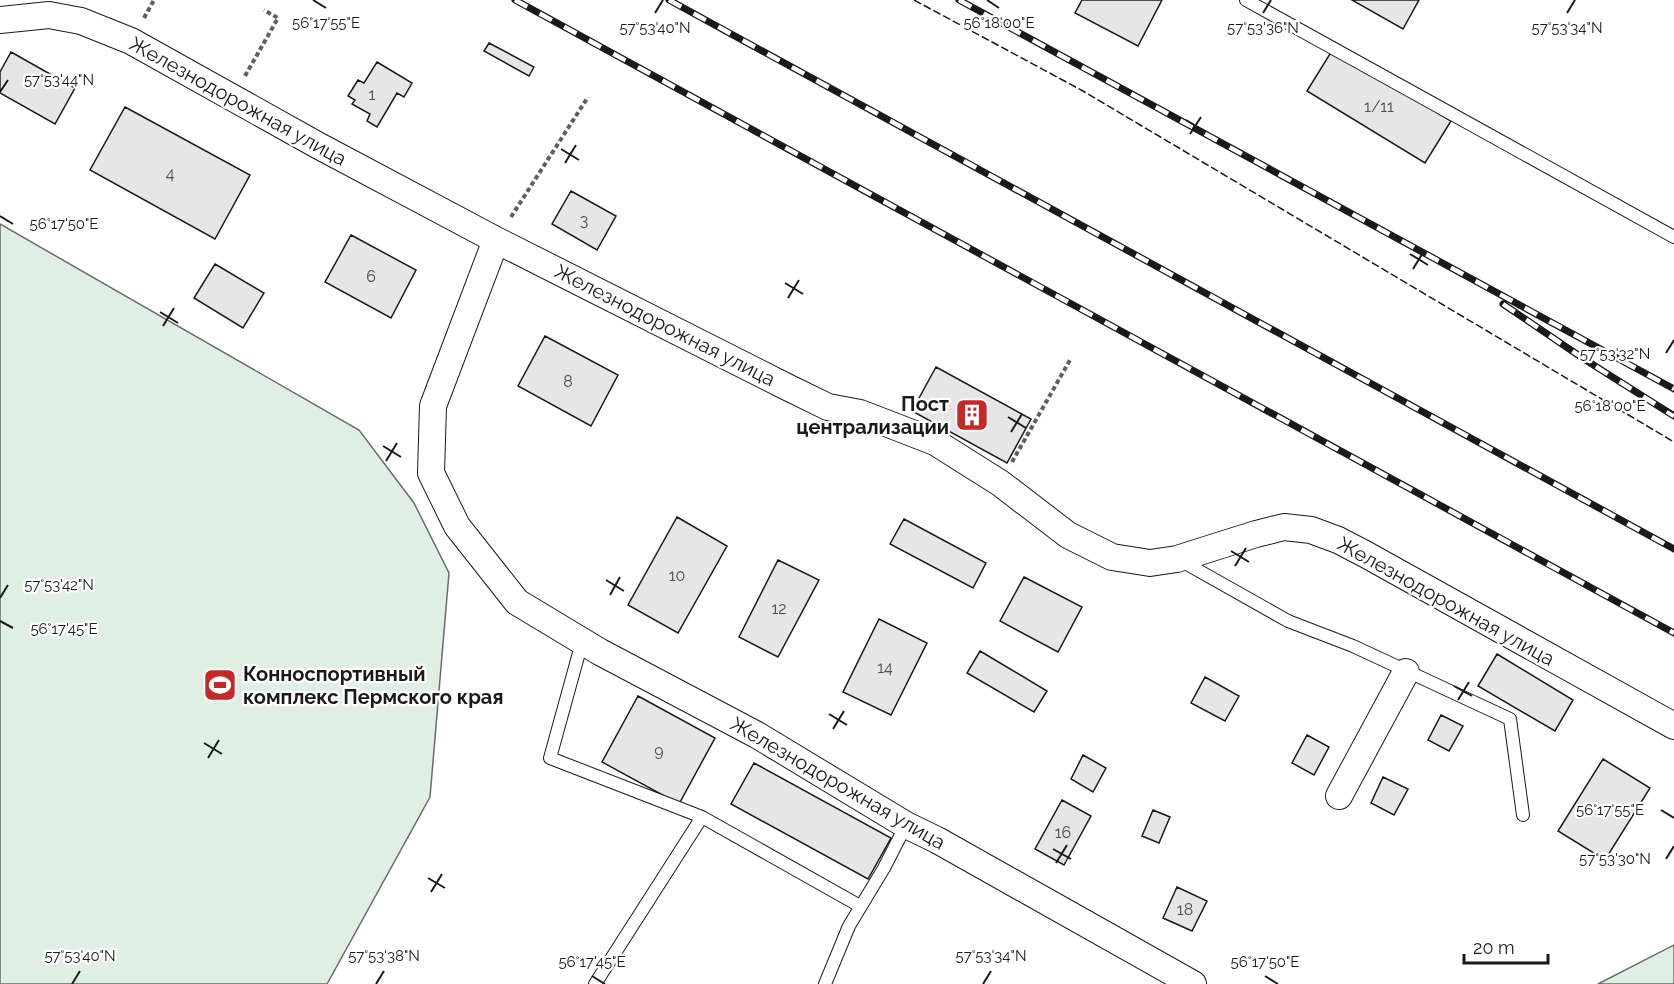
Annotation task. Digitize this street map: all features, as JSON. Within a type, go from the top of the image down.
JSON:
[{"type":"street","name":"Железнодорожная улица","points":[[0,20],[49,15],[81,21],[131,41],[496,240],[828,407],[860,413],[935,442],[1000,483],[1068,535],[1112,557],[1150,562],[1177,559],[1284,527],[1311,530],[1338,540],[1365,554],[1674,726]]},
{"type":"street","name":"Железнодорожная улица","points":[[496,240],[433,406],[431,473],[457,526],[517,602],[582,642],[757,735],[906,825],[937,840],[1193,984]]},
{"type":"street","points":[[1339,796],[1406,672]]},
{"type":"lane","points":[[1246,0],[1674,237]]},
{"type":"lane","points":[[1177,559],[1288,621],[1353,646],[1510,719],[1523,815]]},
{"type":"lane","points":[[582,642],[550,758],[702,817],[860,906]]},
{"type":"lane","points":[[595,984],[702,817]]},
{"type":"lane","points":[[825,984],[849,926],[884,868],[906,825]]},
{"type":"path","points":[[232,97],[278,18],[264,10]]},
{"type":"path","points":[[496,240],[588,97]]},
{"type":"path","points":[[1000,483],[1070,360]]},
{"type":"green space","name":"Конноспортивный комплекс Пермского края","points":[[0,224],[359,430],[414,503],[449,573],[430,797],[327,984],[0,984]]},
{"type":"green space","points":[[1674,945],[1674,984],[1598,984]]},
{"type":"building","points":[[1082,0],[1162,0],[1138,46],[1075,13]]},
{"type":"building","points":[[1352,0],[1419,0],[1403,29]]},
{"type":"building","points":[[489,43],[534,67],[529,76],[484,51]]},
{"type":"building","points":[[1333,49],[1451,121],[1425,163],[1307,91]]},
{"type":"building","points":[[11,52],[75,88],[55,124],[0,93],[0,72]]},
{"type":"building","points":[[377,62],[412,83],[404,97],[397,93],[377,127],[367,121],[370,114],[352,104],[355,100],[348,96],[358,80],[364,83]]},
{"type":"building","points":[[125,107],[250,175],[215,239],[90,170]]},
{"type":"building","points":[[571,191],[616,216],[597,250],[552,224]]},
{"type":"building","points":[[351,235],[416,270],[391,318],[325,282]]},
{"type":"building","points":[[215,264],[264,293],[243,328],[194,298]]},
{"type":"building","points":[[545,336],[618,375],[591,426],[518,386]]},
{"type":"building","name":"Пост централизации","points":[[936,367],[1031,419],[1007,463],[912,411]]},
{"type":"building","points":[[677,517],[727,546],[678,633],[628,605]]},
{"type":"building","points":[[904,519],[986,563],[973,588],[890,544]]},
{"type":"building","points":[[778,560],[819,580],[778,657],[739,637]]},
{"type":"building","points":[[1024,577],[1082,607],[1058,652],[1000,621]]},
{"type":"building","points":[[879,619],[927,643],[891,715],[843,692]]},
{"type":"building","points":[[980,651],[1047,691],[1034,712],[967,673]]},
{"type":"building","points":[[1497,654],[1573,700],[1555,731],[1478,686]]},
{"type":"building","points":[[1205,677],[1239,696],[1225,721],[1191,703]]},
{"type":"building","points":[[638,696],[715,738],[679,804],[602,762]]},
{"type":"building","points":[[1441,715],[1463,726],[1449,751],[1428,740]]},
{"type":"building","points":[[1307,735],[1329,747],[1314,775],[1292,763]]},
{"type":"building","points":[[1083,755],[1106,768],[1093,792],[1071,779]]},
{"type":"building","points":[[1603,759],[1650,788],[1605,860],[1558,831]]},
{"type":"building","points":[[754,763],[891,838],[868,879],[731,804]]},
{"type":"building","points":[[1383,777],[1408,789],[1394,815],[1371,803]]},
{"type":"building","points":[[1062,800],[1091,816],[1064,865],[1035,849]]},
{"type":"building","points":[[1153,810],[1170,817],[1159,843],[1142,836]]},
{"type":"building","points":[[1177,887],[1207,901],[1192,931],[1163,918]]},
{"type":"railway","points":[[515,0],[1674,633]]},
{"type":"railway","points":[[669,0],[1674,549]]},
{"type":"railway","points":[[959,0],[1674,389]]},
{"type":"railway","points":[[1503,304],[1674,416]]},
{"type":"fence","points":[[914,0],[1083,91],[1674,442]]},
{"type":"place","name":"Пост централизации","points":[[972,415]]},
{"type":"place","name":"Конноспортивный комплекс Пермского края","points":[[220,685]]}]
